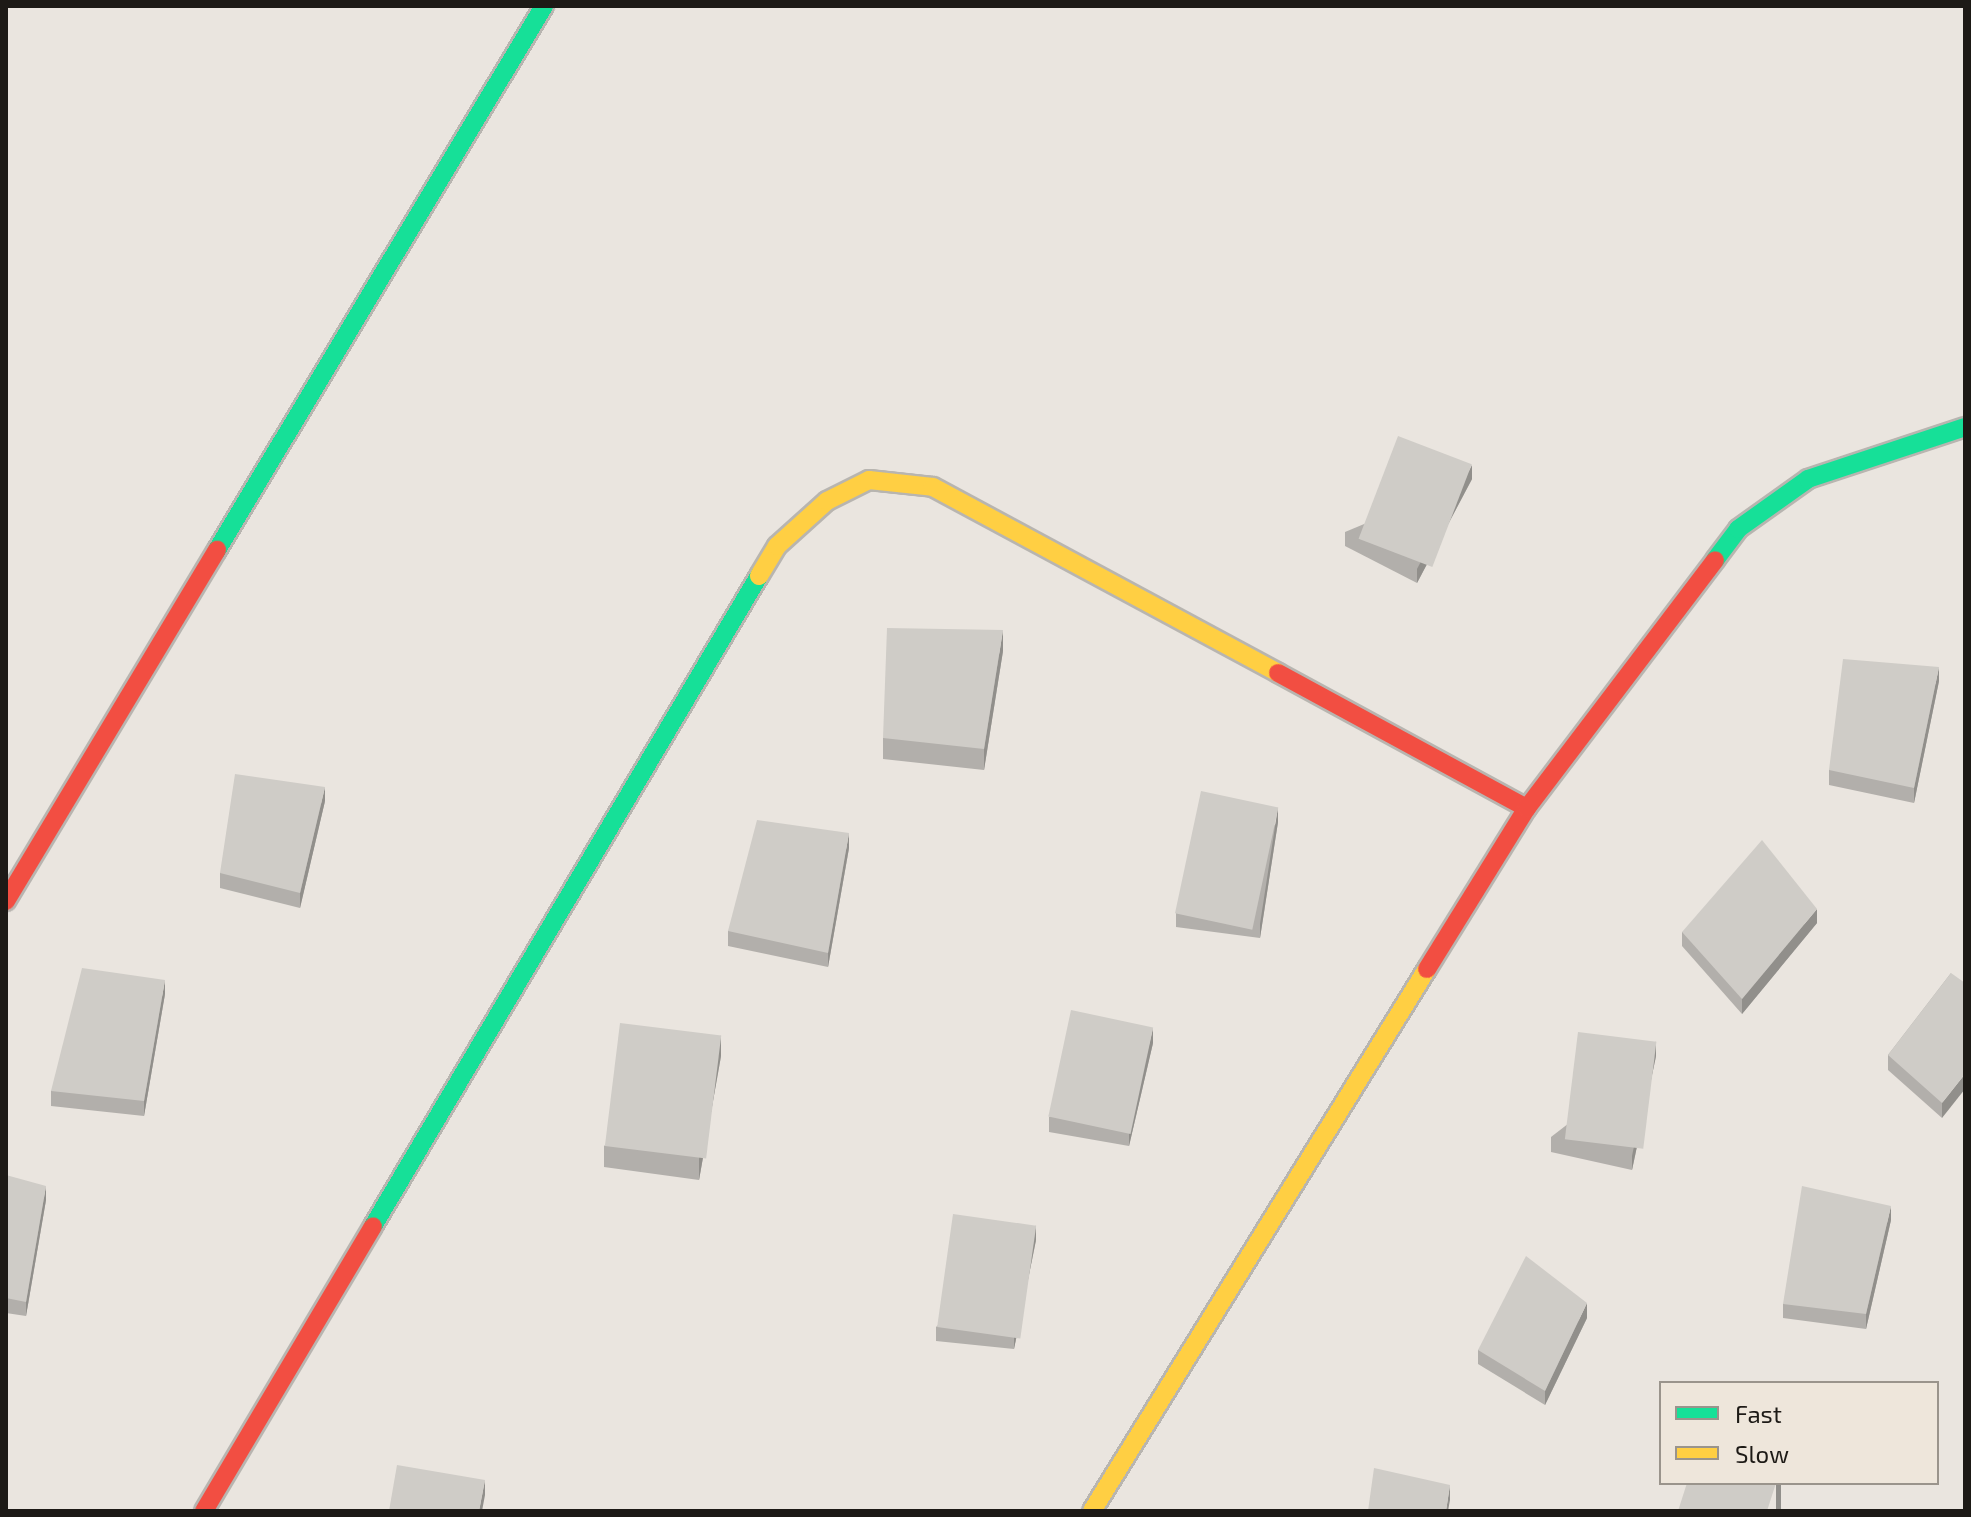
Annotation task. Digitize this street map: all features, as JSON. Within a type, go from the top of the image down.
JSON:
[{"type":"street","points":[[6,901],[544,6]]},
{"type":"street","points":[[1092,1511],[1527,808],[1738,529],[1808,479],[1965,427]]},
{"type":"street","points":[[204,1511],[777,546],[827,501],[869,480],[933,487],[1527,808]]},
{"type":"building","points":[[1398,436],[1472,464],[1432,567],[1359,539]]},
{"type":"building","points":[[887,628],[1003,630],[984,749],[883,738]]},
{"type":"building","points":[[1843,659],[1939,667],[1914,788],[1829,770]]},
{"type":"building","points":[[235,774],[325,787],[300,893],[220,873]]},
{"type":"building","points":[[1201,791],[1278,807],[1252,930],[1175,913]]},
{"type":"building","points":[[757,820],[849,833],[828,953],[728,931]]},
{"type":"building","points":[[1762,840],[1817,909],[1742,999],[1682,932]]},
{"type":"building","points":[[82,968],[165,980],[144,1101],[51,1091]]},
{"type":"building","points":[[1951,973],[1965,983],[1965,1074],[1942,1103],[1888,1055]]},
{"type":"building","points":[[1071,1010],[1153,1027],[1131,1134],[1048,1117]]},
{"type":"building","points":[[620,1023],[721,1035],[706,1159],[605,1146]]},
{"type":"building","points":[[1578,1032],[1656,1042],[1643,1149],[1565,1139]]},
{"type":"building","points":[[6,1175],[46,1186],[26,1302],[6,1298]]},
{"type":"building","points":[[1802,1186],[1891,1206],[1866,1314],[1783,1304]]},
{"type":"building","points":[[953,1214],[1036,1226],[1020,1339],[937,1327]]},
{"type":"building","points":[[1526,1256],[1587,1303],[1545,1391],[1478,1350]]},
{"type":"building","points":[[397,1465],[485,1480],[479,1511],[389,1511]]},
{"type":"building","points":[[1374,1468],[1450,1485],[1446,1511],[1368,1511]]},
{"type":"building","points":[[1686,1485],[1775,1485],[1767,1511],[1678,1511]]},
{"type":"traffic: fast","points":[[217,550],[544,6]]},
{"type":"traffic: fast","points":[[1715,560],[1738,529],[1808,479],[1965,427]]},
{"type":"traffic: fast","points":[[373,1226],[759,576]]},
{"type":"traffic: slow","points":[[759,576],[777,546],[827,501],[869,480],[933,487],[1278,673]]},
{"type":"traffic: slow","points":[[1092,1511],[1427,969]]},
{"type":"traffic: jam","points":[[6,901],[217,550]]},
{"type":"traffic: jam","points":[[1427,969],[1527,808],[1715,560]]},
{"type":"traffic: jam","points":[[1278,673],[1527,808]]},
{"type":"traffic: jam","points":[[204,1511],[373,1226]]}]
